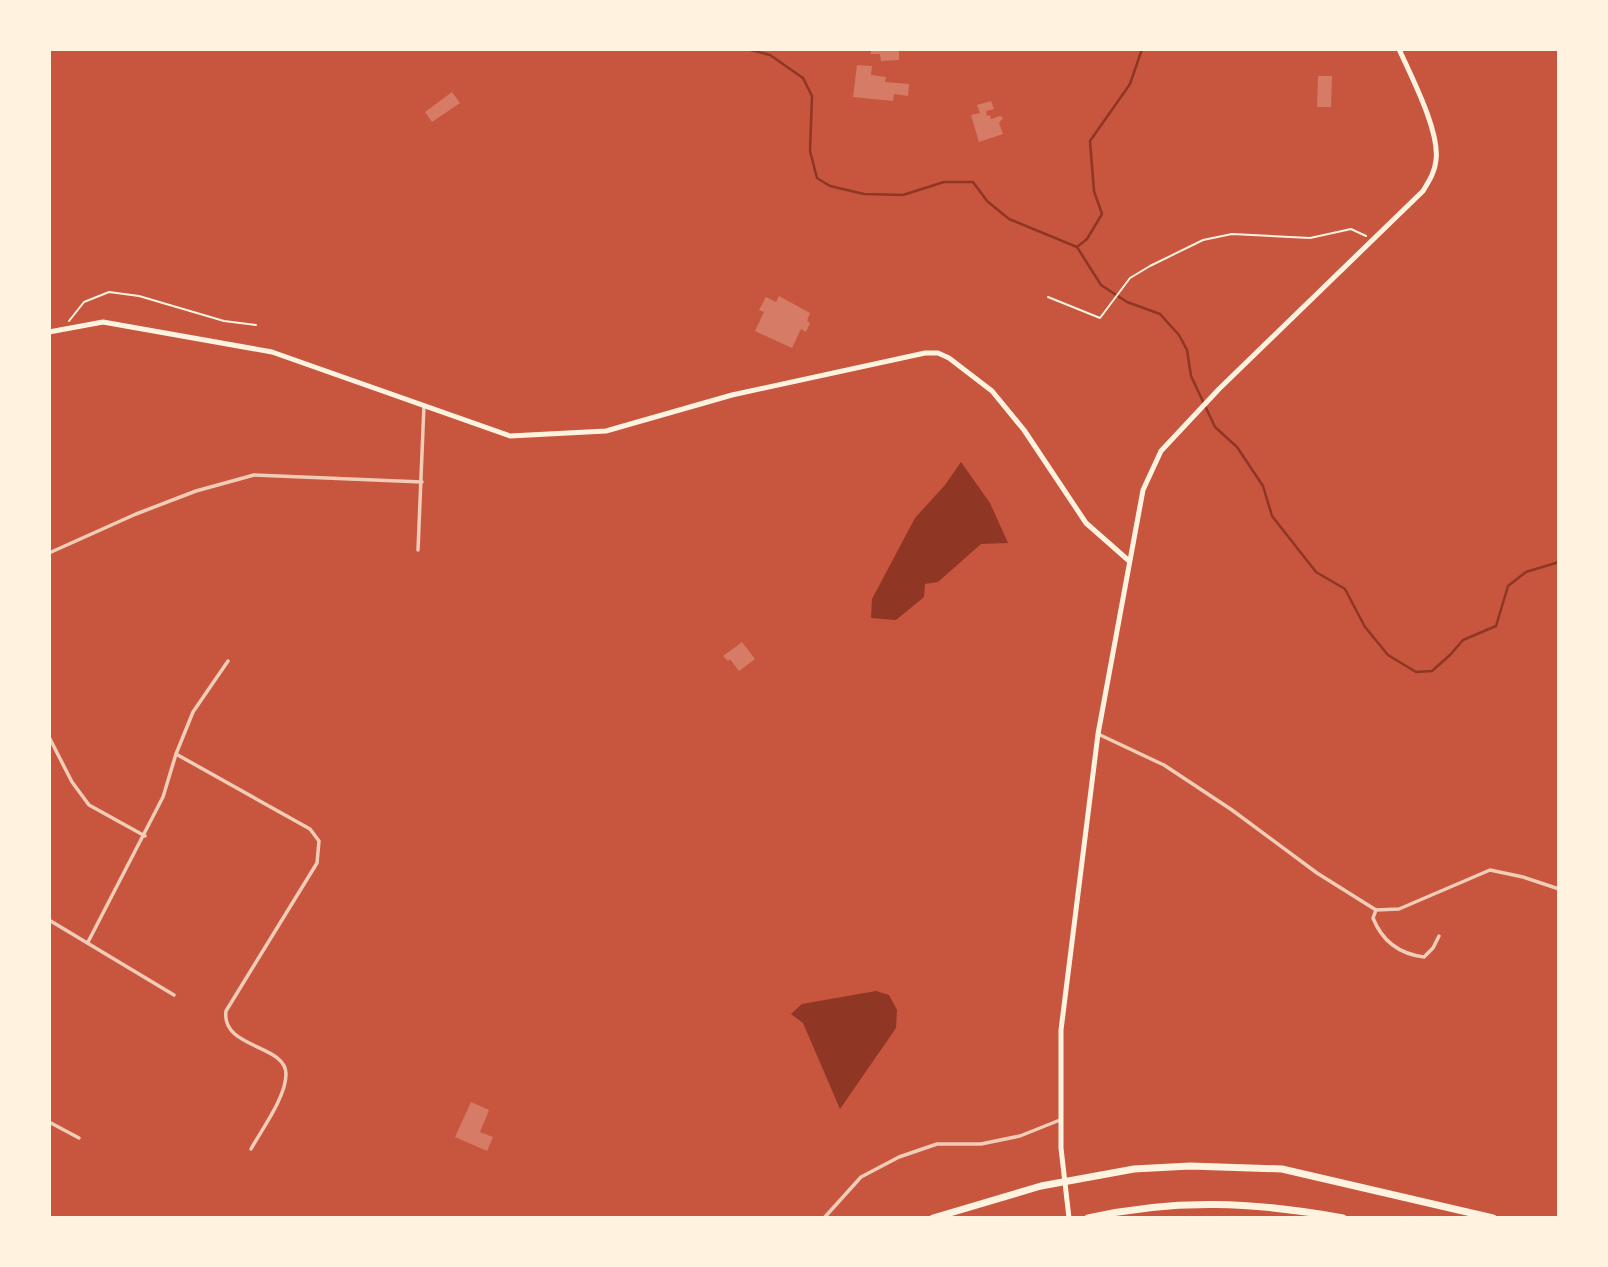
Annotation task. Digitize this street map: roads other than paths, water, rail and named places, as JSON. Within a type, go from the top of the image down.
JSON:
[{"type":"highway","points":[[933,1218],[1041,1186],[1134,1169],[1190,1166],[1282,1169],[1493,1218]]},
{"type":"highway","points":[[1088,1218],[1151,1207],[1242,1204],[1283,1207],[1343,1218]]},
{"type":"main road","points":[[1069,1218],[1061,1148],[1061,1030],[1098,734],[1143,490],[1161,451],[1208,400],[1423,191],[1433,174],[1437,158],[1433,135],[1426,111],[1399,49]]},
{"type":"main road","points":[[49,332],[103,322],[272,352],[510,436],[606,430],[732,395],[925,353],[938,353],[949,358],[992,391],[1024,429],[1086,523],[1128,561]]},
{"type":"street","points":[[418,550],[424,405]]},
{"type":"street","points":[[49,553],[196,491],[254,475],[422,482]]},
{"type":"street","points":[[88,942],[163,797],[193,712],[228,661]]},
{"type":"street","points":[[1098,734],[1164,765],[1232,810],[1317,873],[1376,910],[1399,909],[1490,870],[1559,889]]},
{"type":"street","points":[[49,737],[72,782],[89,805],[145,836]]},
{"type":"street","points":[[176,754],[310,829],[319,841],[317,863],[226,1011],[225,1020],[231,1032],[281,1061],[286,1072],[282,1093],[251,1149]]},
{"type":"street","points":[[1376,910],[1373,918],[1376,927],[1391,945],[1410,955],[1424,957],[1439,936]]},
{"type":"street","points":[[49,920],[174,995]]},
{"type":"street","points":[[824,1218],[861,1177],[899,1157],[937,1144],[981,1144],[1020,1136],[1062,1120]]},
{"type":"street","points":[[49,1122],[79,1138]]},
{"type":"waterway","points":[[747,49],[770,55],[803,78],[812,96],[810,151],[817,178],[830,186],[864,194],[903,195],[944,182],[973,182],[987,201],[1009,219],[1077,247],[1101,285],[1127,302],[1160,314],[1179,335],[1187,350],[1191,376],[1215,427],[1237,447],[1263,486],[1272,516],[1316,572],[1345,589],[1365,627],[1388,655],[1416,672],[1432,671],[1463,640],[1496,626],[1508,586],[1526,572],[1559,562]]},
{"type":"waterway","points":[[1077,247],[1087,239],[1102,214],[1094,191],[1090,141],[1130,84],[1142,49]]}]
